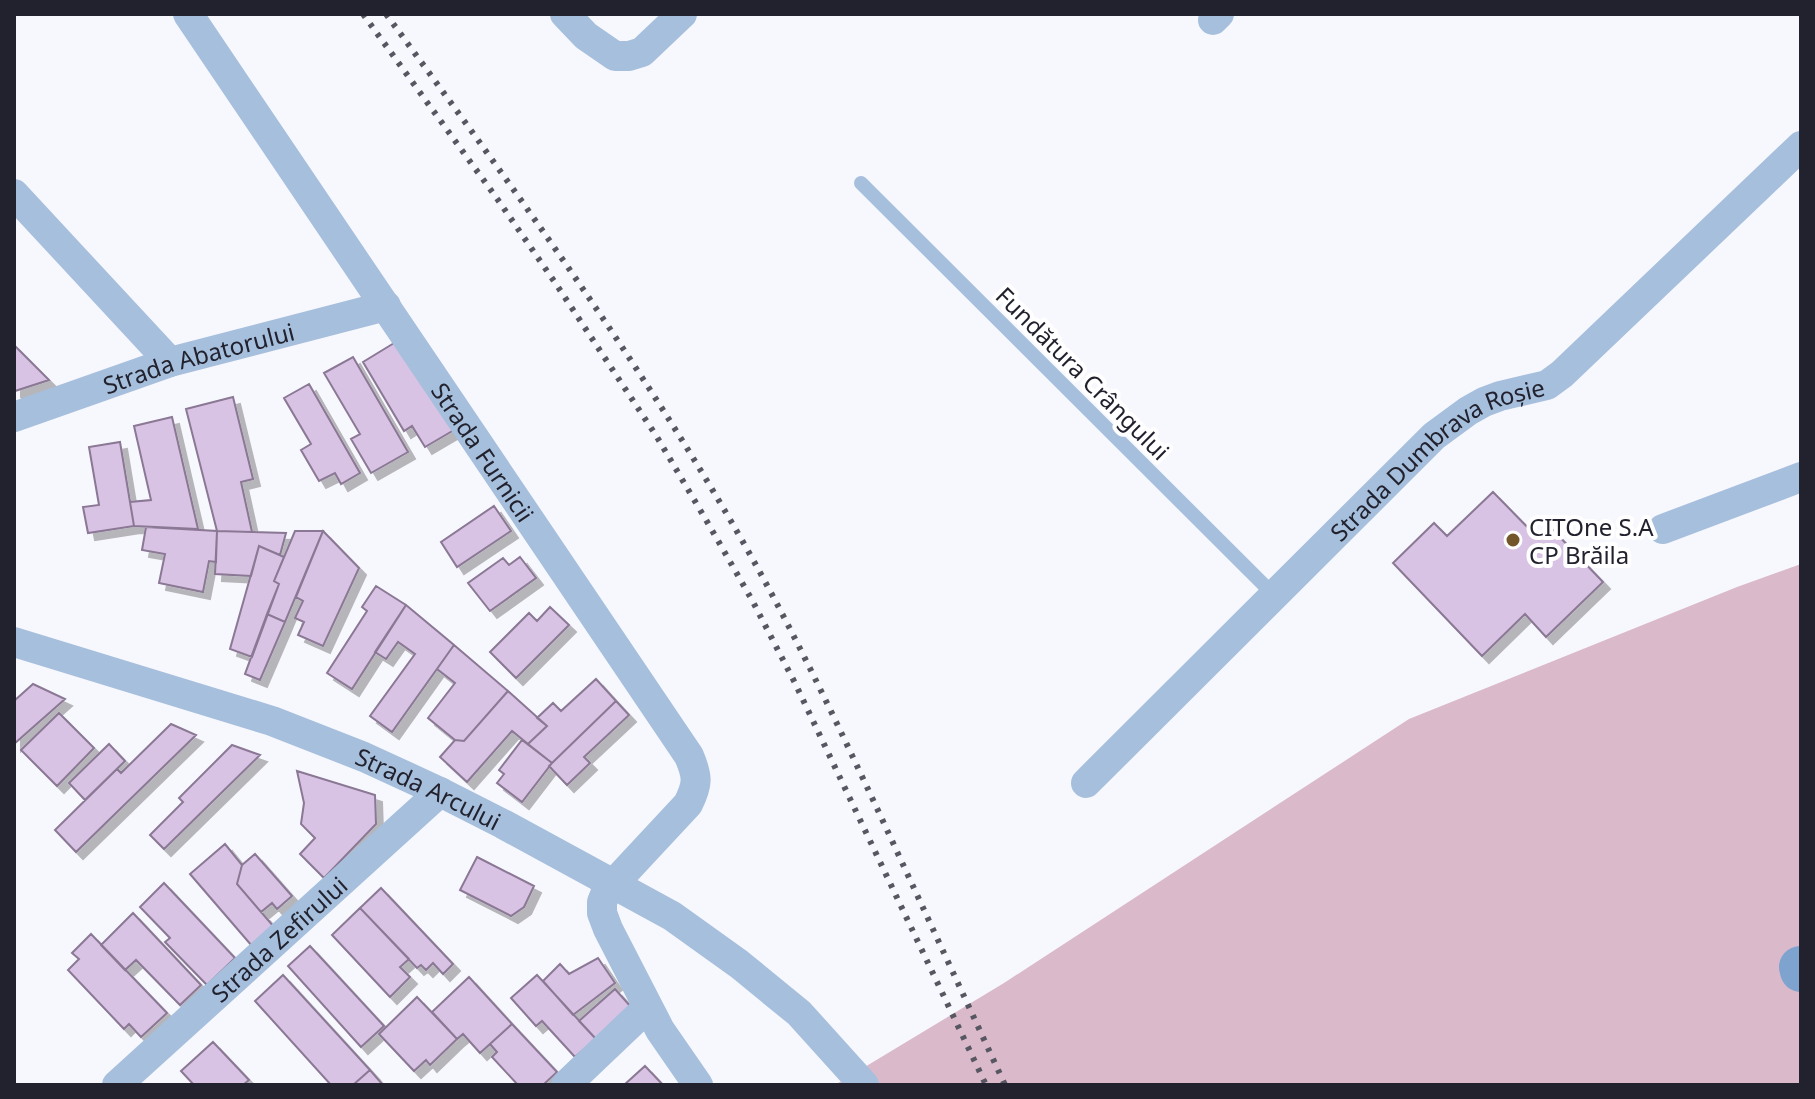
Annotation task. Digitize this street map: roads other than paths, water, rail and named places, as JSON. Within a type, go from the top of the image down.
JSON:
[{"type":"street","name":"Strada Furnicii","points":[[188,14],[689,756],[696,771],[696,788],[688,804],[613,883]]},
{"type":"street","points":[[565,14],[586,36],[615,56],[642,52],[682,14]]},
{"type":"street","name":"Strada Dumbrava Roșie","points":[[1086,783],[1434,436],[1484,402],[1547,385],[1562,374],[1801,146]]},
{"type":"street","points":[[14,194],[170,362]]},
{"type":"street","name":"Strada Abatorului","points":[[14,417],[170,362],[386,306]]},
{"type":"street","points":[[1663,529],[1801,477]]},
{"type":"street","name":"Strada Arcului","points":[[14,642],[272,721],[364,757],[440,792],[672,916],[739,964],[799,1013],[864,1085]]},
{"type":"street","name":"Strada Zefirului","points":[[117,1085],[440,792]]},
{"type":"street","points":[[613,883],[602,902],[608,929],[647,1008],[698,1085]]},
{"type":"street","points":[[566,1085],[647,1008]]},
{"type":"lane","name":"Fundătura Crângului","points":[[861,183],[1274,595]]},
{"type":"railway","points":[[363,14],[556,284],[657,437],[709,525],[795,683],[986,1085]]},
{"type":"railway","points":[[386,14],[614,335],[739,535],[831,711],[1005,1085]]},
{"type":"place","name":"CITOne S.A CP Brăila","points":[[1513,540]]}]
